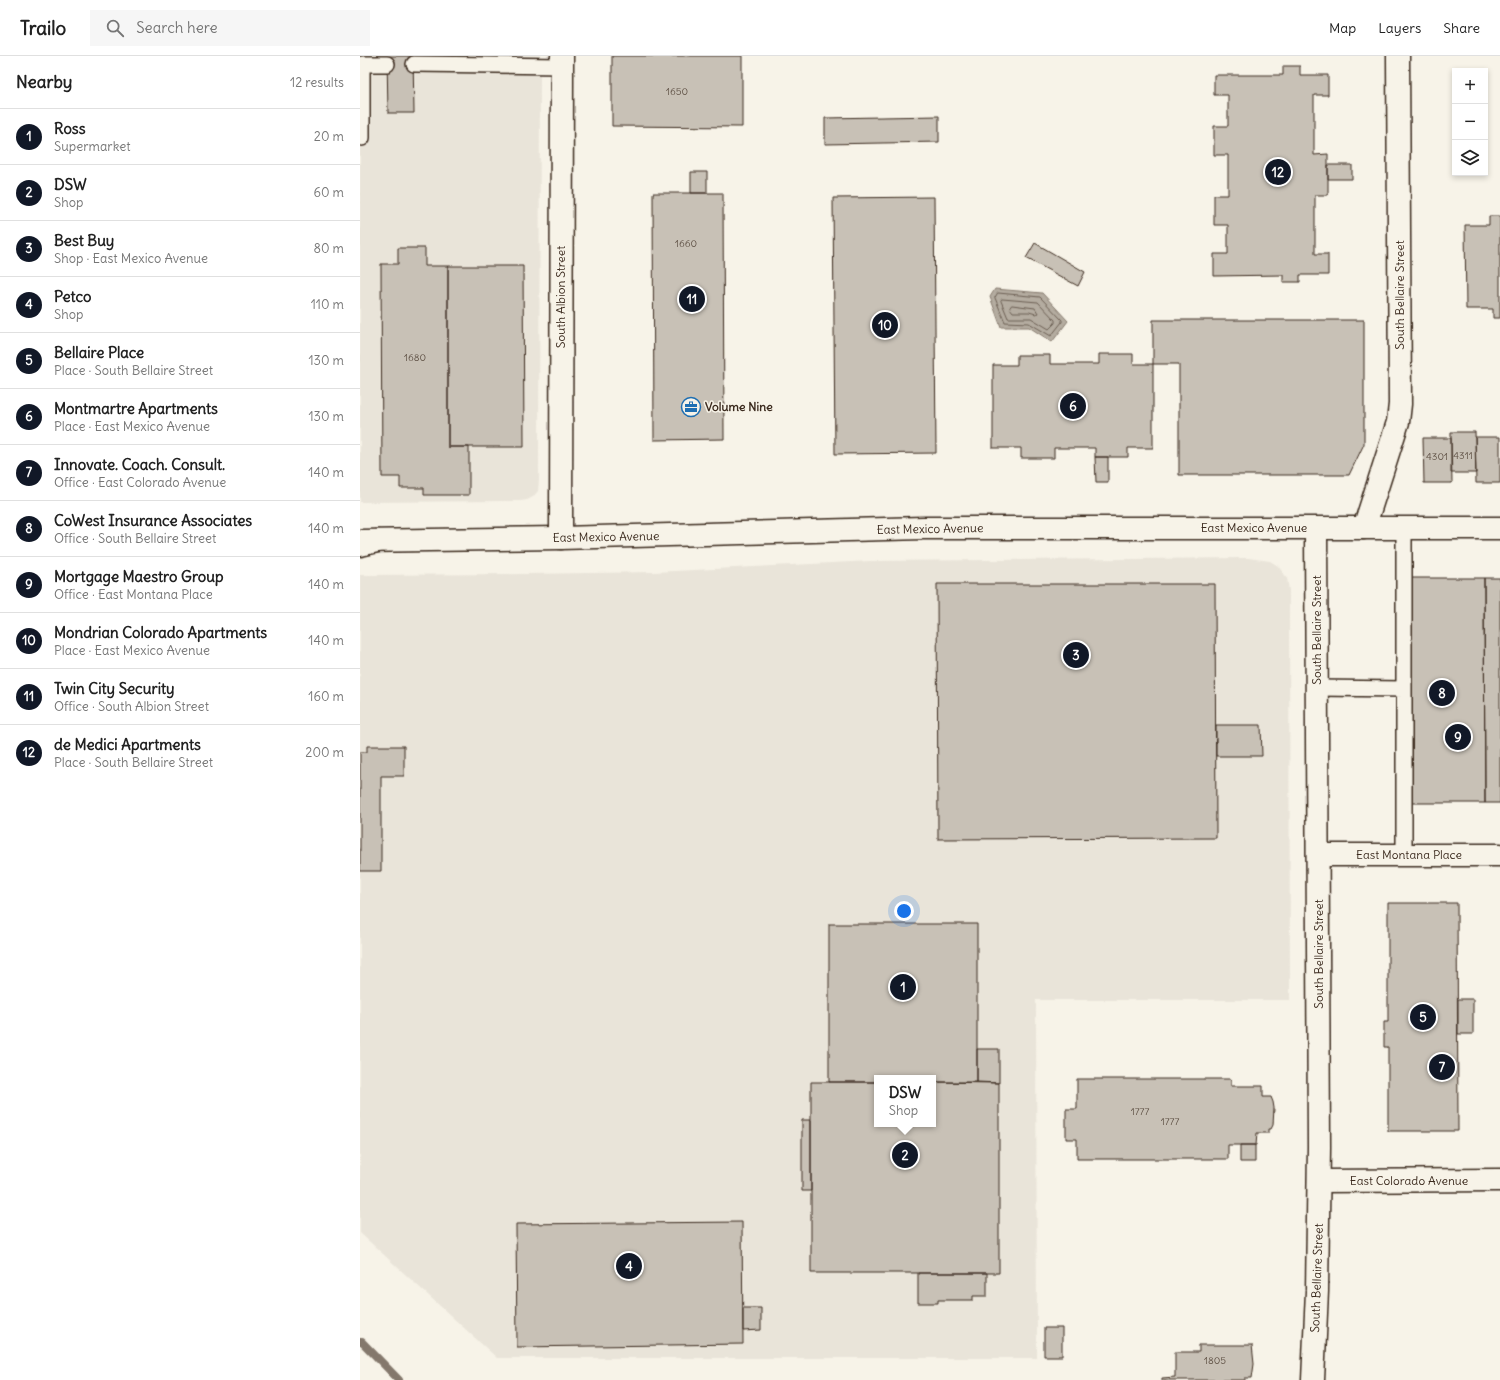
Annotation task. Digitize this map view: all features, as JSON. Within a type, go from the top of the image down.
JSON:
[{"type":"street","name":"South Bellaire Street","points":[[1364,528],[1398,422],[1400,404],[1398,56]]},
{"type":"street","name":"South Albion Street","points":[[561,538],[562,61]]},
{"type":"street","name":"East Mexico Avenue","points":[[366,542],[923,528],[1500,528]]},
{"type":"street","name":"South Bellaire Street","points":[[1313,1380],[1317,1291],[1319,1181],[1319,855],[1316,529]]},
{"type":"street","name":"East Montana Place","points":[[1319,855],[1500,855]]},
{"type":"street","name":"East Colorado Avenue","points":[[1319,1181],[1500,1180]]},
{"type":"lane","points":[[414,64],[562,61]]},
{"type":"lane","points":[[362,138],[362,64],[387,64]]},
{"type":"lane","points":[[1404,528],[1404,855]]},
{"type":"lane","points":[[1317,688],[1404,689]]},
{"type":"shaded area","points":[[360,56],[540,56],[539,480],[538,491],[533,497],[527,500],[360,502]]},
{"type":"shaded area","points":[[1248,558],[1270,561],[1278,566],[1287,578],[1289,591],[1290,1000],[1036,1000],[1037,1358],[497,1358],[360,1233],[360,575],[654,572],[871,561]]},
{"type":"water","points":[[995,289],[1042,293],[1068,321],[1052,342],[1029,327],[1001,327],[990,297]]},
{"type":"building","points":[[387,56],[413,56],[414,113],[388,113]]},
{"type":"building","points":[[612,56],[742,56],[742,127],[612,126]]},
{"type":"building","points":[[1283,66],[1300,66],[1300,75],[1328,75],[1328,95],[1314,95],[1314,155],[1328,154],[1328,195],[1315,195],[1315,254],[1328,254],[1328,275],[1300,275],[1300,282],[1283,282],[1283,275],[1214,276],[1214,254],[1228,254],[1228,225],[1214,225],[1214,195],[1228,195],[1228,155],[1214,155],[1214,126],[1228,126],[1228,95],[1214,95],[1214,75],[1283,75]]},
{"type":"building","points":[[939,116],[939,142],[825,144],[825,118]]},
{"type":"building","points":[[1328,165],[1352,165],[1352,179],[1328,179]]},
{"type":"building","points":[[691,172],[707,172],[707,193],[691,193]]},
{"type":"building","points":[[653,193],[723,193],[724,439],[654,440]]},
{"type":"building","points":[[934,197],[936,453],[835,454],[833,198]]},
{"type":"building","points":[[1489,216],[1500,216],[1500,318],[1493,318],[1493,309],[1466,309],[1465,225],[1489,225]]},
{"type":"building","points":[[1035,243],[1085,272],[1078,286],[1026,258]]},
{"type":"building","points":[[398,248],[425,248],[425,266],[448,266],[448,447],[469,447],[469,495],[424,495],[424,488],[400,488],[400,477],[382,477],[381,264],[398,264]]},
{"type":"building","points":[[448,266],[523,266],[524,447],[448,447]]},
{"type":"building","points":[[1153,320],[1364,320],[1364,444],[1349,475],[1179,475],[1179,364],[1153,364]]},
{"type":"building","points":[[1099,354],[1133,354],[1133,364],[1153,364],[1153,448],[1128,448],[1128,457],[1095,457],[1095,448],[1054,448],[1054,458],[1021,458],[1021,448],[993,448],[993,365],[1017,365],[1017,355],[1050,355],[1050,364],[1099,364]]},
{"type":"building","points":[[1451,432],[1475,432],[1476,473],[1451,473]]},
{"type":"building","points":[[1475,437],[1500,437],[1500,483],[1476,483]]},
{"type":"building","points":[[1423,438],[1451,438],[1452,483],[1424,483]]},
{"type":"building","points":[[1095,457],[1108,457],[1108,482],[1096,482]]},
{"type":"building","points":[[1406,578],[1484,578],[1485,803],[1407,803]]},
{"type":"building","points":[[1484,578],[1500,578],[1500,803],[1485,803]]},
{"type":"building","points":[[937,584],[1215,584],[1216,838],[938,839]]},
{"type":"building","points":[[1216,725],[1261,725],[1262,756],[1216,756]]},
{"type":"building","points":[[367,746],[404,746],[404,776],[381,776],[381,871],[360,871],[360,752],[367,752]]},
{"type":"building","points":[[1388,903],[1457,903],[1458,1131],[1388,1131],[1388,1047],[1384,1047],[1384,1022],[1388,1022]]},
{"type":"building","points":[[829,924],[977,924],[977,1082],[936,1082],[936,1075],[874,1075],[874,1082],[829,1082]]},
{"type":"building","points":[[1458,999],[1473,999],[1473,1034],[1458,1034]]},
{"type":"building","points":[[977,1049],[999,1049],[999,1083],[977,1082]]},
{"type":"building","points":[[1077,1079],[1231,1079],[1231,1086],[1263,1086],[1263,1097],[1271,1097],[1273,1102],[1273,1125],[1271,1129],[1268,1129],[1268,1133],[1257,1133],[1256,1145],[1228,1145],[1228,1159],[1077,1159],[1077,1139],[1066,1139],[1066,1109],[1077,1109]]},
{"type":"building","points":[[811,1082],[874,1082],[874,1127],[936,1127],[936,1082],[999,1083],[999,1273],[811,1273]]},
{"type":"building","points":[[802,1120],[811,1120],[811,1191],[802,1191]]},
{"type":"building","points":[[1240,1145],[1255,1145],[1255,1162],[1240,1162]]},
{"type":"building","points":[[742,1222],[743,1344],[517,1347],[516,1224]]},
{"type":"building","points":[[918,1273],[987,1273],[987,1296],[973,1296],[973,1300],[938,1300],[938,1303],[918,1303]]},
{"type":"building","points":[[743,1308],[761,1308],[761,1330],[743,1331]]},
{"type":"building","points":[[1044,1328],[1062,1328],[1062,1356],[1044,1356]]},
{"type":"building","points":[[1199,1345],[1252,1345],[1254,1364],[1252,1378],[1245,1378],[1245,1380],[1162,1380],[1162,1378],[1175,1377],[1175,1352],[1199,1352]]},
{"type":"waterway","points":[[360,1342],[362,1342],[399,1380]]},
{"type":"place","name":"de Medici Apartments","points":[[1278,172]]},
{"type":"place","name":"Twin City Security","points":[[692,299]]},
{"type":"place","name":"Mondrian Colorado Apartments","points":[[885,325]]},
{"type":"place","name":"Montmartre Apartments","points":[[1073,406]]},
{"type":"place","name":"Volume Nine","points":[[691,407]]},
{"type":"place","name":"Best Buy","points":[[1076,655]]},
{"type":"place","name":"CoWest Insurance Associates","points":[[1442,693]]},
{"type":"place","name":"Mortgage Maestro Group","points":[[1458,737]]},
{"type":"place","name":"Ross","points":[[903,987]]},
{"type":"place","name":"Bellaire Place","points":[[1423,1017]]},
{"type":"place","name":"Innovate. Coach. Consult.","points":[[1442,1067]]},
{"type":"place","name":"DSW","points":[[905,1155]]},
{"type":"place","name":"Petco","points":[[629,1266]]}]
